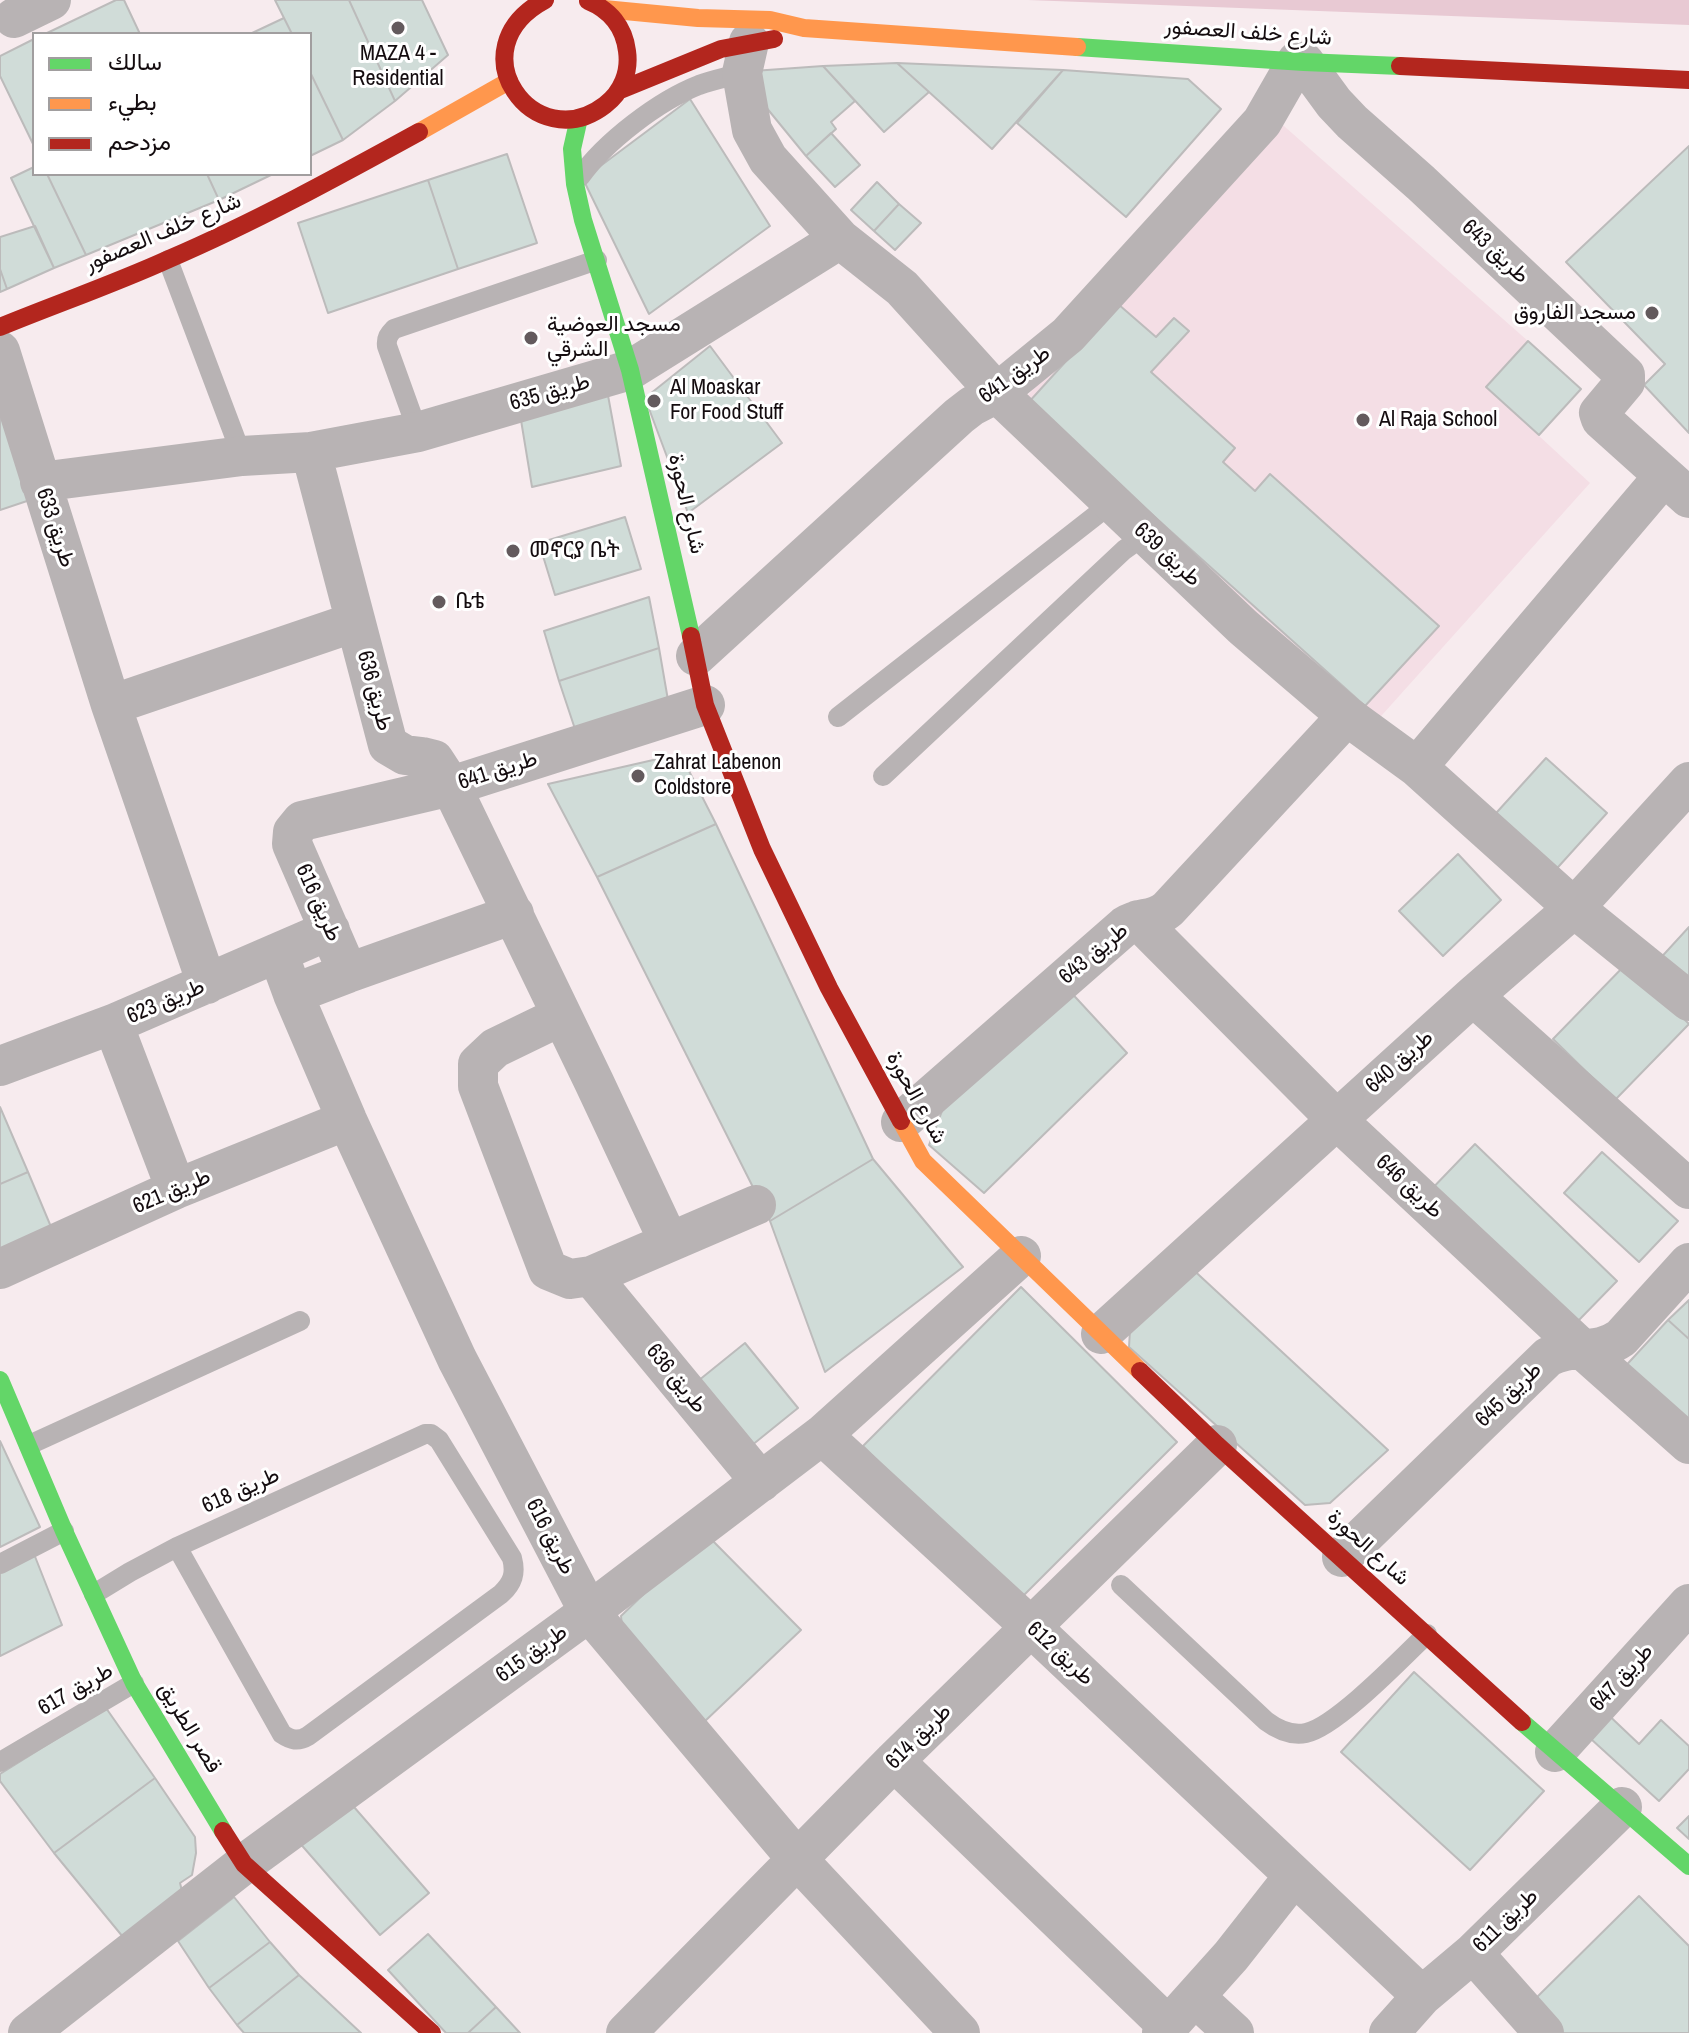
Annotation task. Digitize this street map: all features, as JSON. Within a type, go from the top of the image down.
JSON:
[{"type":"street","points":[[7,19],[51,0]]},
{"type":"street","points":[[513,25],[514,0]]},
{"type":"street","points":[[545,0],[526,10],[513,25],[507,38],[504,67],[517,96],[529,108],[545,116],[579,118]]},
{"type":"street","points":[[586,0],[604,9],[620,26],[628,47],[627,70],[618,91]]},
{"type":"street","name":"شارع خلف العصفور","points":[[604,9],[740,21],[770,20],[804,28],[1301,61],[1689,80]]},
{"type":"street","name":"شارع خلف العصفور","points":[[579,118],[601,109],[618,91],[688,61],[721,49],[745,58],[804,28]]},
{"type":"street","name":"طريق 639","points":[[745,58],[752,130],[768,159],[840,239],[902,288],[997,393],[1243,627],[1347,716],[1417,767],[1574,908],[1689,1001]]},
{"type":"street","name":"طريق 641","points":[[696,656],[944,429],[972,406],[997,393],[1068,335],[1262,122],[1301,61]]},
{"type":"street","name":"طريق 643","points":[[1301,61],[1352,122],[1625,375],[1625,382],[1599,413],[1601,419],[1676,487],[1417,767]]},
{"type":"street","name":"شارع خلف العصفور","points":[[0,327],[168,260],[266,214],[379,155],[509,81]]},
{"type":"street","name":"شارع الحورة","points":[[579,118],[572,149],[575,184],[583,220],[630,370],[705,705],[762,849],[829,988],[923,1161],[1217,1445],[1555,1752],[1689,1866]]},
{"type":"street","name":"طريق 635","points":[[40,482],[242,456],[311,452],[418,432],[630,370],[840,239]]},
{"type":"street","name":"طريق 633","points":[[0,351],[111,705],[207,984]]},
{"type":"street","name":"طريق 636","points":[[311,452],[388,745],[405,755],[434,760],[451,786],[669,1242]]},
{"type":"street","points":[[111,705],[355,622]]},
{"type":"street","name":"طريق 641","points":[[293,832],[302,821],[451,786],[705,705]]},
{"type":"street","name":"طريق 643","points":[[901,1122],[1125,926],[1154,918],[1168,909],[1347,716]]},
{"type":"street","name":"طريق 640","points":[[1101,1334],[1574,908],[1689,782]]},
{"type":"street","name":"طريق 616","points":[[293,832],[292,844],[348,973]]},
{"type":"street","points":[[293,994],[514,914]]},
{"type":"street","name":"طريق 646","points":[[1138,920],[1337,1120],[1582,1349],[1689,1444]]},
{"type":"street","name":"طريق 623","points":[[0,1066],[113,1024],[330,930]]},
{"type":"street","name":"طريق 616","points":[[278,953],[347,1120],[457,1359],[589,1612],[797,1859],[960,2033]]},
{"type":"street","points":[[1473,996],[1689,1189]]},
{"type":"street","points":[[561,1016],[495,1048],[478,1064],[478,1086],[548,1270],[570,1279],[591,1276],[756,1205]]},
{"type":"street","points":[[113,1024],[176,1189]]},
{"type":"street","name":"طريق 621","points":[[0,1269],[176,1189],[347,1120]]},
{"type":"street","name":"طريق 615","points":[[28,2033],[244,1864],[589,1612],[822,1435],[1021,1256]]},
{"type":"street","name":"طريق 645","points":[[1342,1557],[1548,1357],[1558,1352],[1611,1345],[1621,1338],[1689,1263]]},
{"type":"street","name":"طريق 636","points":[[591,1276],[761,1482]]},
{"type":"street","name":"قصر الطريق","points":[[0,1380],[64,1531],[134,1683],[244,1864],[430,2032]]},
{"type":"street","name":"طريق 612","points":[[822,1435],[1031,1627],[1422,1996]]},
{"type":"street","name":"طريق 614","points":[[626,2033],[894,1761],[1217,1445]]},
{"type":"street","name":"طريق 647","points":[[1555,1752],[1689,1604]]},
{"type":"street","points":[[894,1761],[1165,2030],[1231,1956],[1294,1876]]},
{"type":"street","name":"طريق 611","points":[[1389,2033],[1422,1996],[1473,1953],[1622,1807]]},
{"type":"street","points":[[1473,1953],[1544,2033]]},
{"type":"street","points":[[1195,1997],[1234,2033]]},
{"type":"lane","points":[[575,184],[592,160],[659,106],[745,58]]},
{"type":"lane","points":[[168,260],[242,456]]},
{"type":"lane","points":[[418,432],[387,346],[386,341],[394,329],[597,260]]},
{"type":"lane","points":[[838,717],[1113,502]]},
{"type":"lane","points":[[883,776],[1124,550],[1145,535]]},
{"type":"lane","points":[[29,1445],[300,1321]]},
{"type":"lane","name":"طريق 618","points":[[94,1594],[177,1547],[425,1434],[439,1440],[512,1558],[514,1568],[513,1578],[501,1594],[302,1739],[290,1739],[282,1734],[177,1547]]},
{"type":"lane","points":[[0,1564],[64,1531]]},
{"type":"lane","points":[[1121,1585],[1266,1721],[1277,1729],[1291,1733],[1305,1733],[1330,1722],[1427,1634]]},
{"type":"lane","name":"طريق 617","points":[[0,1762],[134,1683]]},
{"type":"shaded area","points":[[1028,0],[1689,0],[1689,25]]},
{"type":"shaded area","name":"Al Raja School","points":[[1276,119],[1528,341],[1486,387],[1590,483],[1374,724],[1020,404]],"holes":[[[1118,304],[1156,337],[1174,318],[1188,330],[1151,372],[1223,462],[1255,491],[1271,474],[1439,625],[1366,706],[1028,403]]]},
{"type":"building","points":[[116,0],[124,0],[139,32],[49,32]]},
{"type":"building","points":[[275,0],[349,0],[395,101],[343,140],[312,76],[312,32],[291,32]]},
{"type":"building","name":"MAZA 4 - Residential","points":[[349,0],[422,0],[448,55],[395,101]]},
{"type":"building","points":[[284,18],[291,32],[254,32]]},
{"type":"building","points":[[32,40],[32,142],[0,76],[0,56]]},
{"type":"building","points":[[897,63],[929,92],[884,132],[823,66]]},
{"type":"building","points":[[897,63],[1063,70],[992,149]]},
{"type":"building","points":[[823,66],[855,101],[831,122],[836,129],[806,156],[743,79],[753,71]]},
{"type":"building","points":[[1063,70],[1188,79],[1221,109],[1126,217],[1017,123]]},
{"type":"building","points":[[312,76],[343,140],[312,155]]},
{"type":"building","points":[[690,99],[770,226],[649,314],[583,179]]},
{"type":"building","points":[[831,133],[860,165],[835,187],[806,156]]},
{"type":"building","name":"مسجد الفاروق","points":[[1689,146],[1689,433],[1644,385],[1665,364],[1566,262]]},
{"type":"building","points":[[507,154],[537,243],[458,269],[428,180]]},
{"type":"building","points":[[32,168],[32,176],[48,176],[86,255],[54,268],[11,178]]},
{"type":"building","points":[[48,176],[208,176],[219,200],[86,255]]},
{"type":"building","points":[[208,176],[269,176],[219,200]]},
{"type":"building","points":[[428,180],[458,269],[328,313],[298,223]]},
{"type":"building","points":[[877,182],[899,204],[874,231],[851,210]]},
{"type":"building","points":[[899,204],[921,223],[895,250],[874,231]]},
{"type":"building","points":[[35,226],[54,268],[7,289],[0,269],[0,237]]},
{"type":"building","points":[[0,269],[7,289],[0,292]]},
{"type":"building","points":[[1118,304],[1156,337],[1174,318],[1189,331],[1151,372],[1235,448],[1223,462],[1255,491],[1270,474],[1439,626],[1365,706],[1028,403]]},
{"type":"building","points":[[1528,341],[1581,389],[1539,435],[1486,387]]},
{"type":"building","points":[[710,346],[782,443],[688,513],[645,398]]},
{"type":"building","points":[[607,390],[621,466],[532,487],[520,414]]},
{"type":"building","points":[[0,406],[33,499],[0,510]]},
{"type":"building","points":[[625,517],[641,569],[555,595],[539,543]]},
{"type":"building","points":[[649,597],[659,648],[559,681],[544,631]]},
{"type":"building","points":[[659,648],[669,706],[577,735],[559,681]]},
{"type":"building","points":[[662,758],[688,769],[716,824],[597,877],[548,784]]},
{"type":"building","points":[[1546,758],[1607,813],[1550,876],[1488,822]]},
{"type":"building","points":[[716,824],[873,1159],[770,1221],[597,877]]},
{"type":"building","points":[[1458,854],[1501,900],[1443,956],[1399,911]]},
{"type":"building","points":[[1689,927],[1689,993],[1656,963]]},
{"type":"building","points":[[1628,962],[1689,1024],[1615,1100],[1553,1039]]},
{"type":"building","points":[[1066,987],[1127,1053],[984,1193],[929,1145],[947,1098]]},
{"type":"building","points":[[0,1107],[28,1172],[0,1184]]},
{"type":"building","points":[[1475,1144],[1617,1281],[1578,1321],[1425,1196]]},
{"type":"building","points":[[1602,1152],[1678,1221],[1639,1262],[1564,1193]]},
{"type":"building","points":[[873,1159],[963,1267],[825,1372],[770,1221]]},
{"type":"building","points":[[28,1172],[54,1234],[0,1257],[0,1184]]},
{"type":"building","points":[[1187,1264],[1388,1450],[1330,1503],[1305,1505],[1129,1347],[1131,1314]]},
{"type":"building","points":[[1021,1287],[1177,1442],[1019,1600],[863,1446]]},
{"type":"building","points":[[1689,1300],[1689,1339],[1668,1320]]},
{"type":"building","points":[[1668,1320],[1689,1339],[1689,1423],[1620,1372]]},
{"type":"building","points":[[745,1343],[798,1408],[746,1450],[693,1385]]},
{"type":"building","points":[[0,1441],[40,1527],[0,1547]]},
{"type":"building","points":[[706,1534],[801,1630],[704,1722],[624,1644],[621,1616]]},
{"type":"building","points":[[34,1554],[62,1625],[0,1656],[0,1572]]},
{"type":"building","points":[[1414,1672],[1544,1791],[1470,1870],[1341,1752]]},
{"type":"building","points":[[1600,1707],[1639,1744],[1661,1720],[1689,1746],[1689,1769],[1659,1801],[1580,1729]]},
{"type":"building","points":[[106,1708],[155,1778],[54,1853],[0,1781],[0,1774]]},
{"type":"building","points":[[155,1778],[195,1837],[192,1875],[180,1883],[182,1891],[123,1937],[54,1853]]},
{"type":"building","points":[[347,1799],[429,1893],[380,1935],[298,1841]]},
{"type":"building","points":[[1689,1816],[1689,1839],[1677,1828]]},
{"type":"building","points":[[1639,1896],[1689,1946],[1689,2033],[1551,2033],[1526,2008]]},
{"type":"building","points":[[234,1897],[270,1942],[209,1988],[178,1941]]},
{"type":"building","points":[[428,1934],[496,2007],[468,2033],[446,2033],[388,1970]]},
{"type":"building","points":[[270,1942],[299,1975],[237,2025],[209,1988]]},
{"type":"building","points":[[299,1975],[361,2033],[244,2033],[237,2025]]},
{"type":"building","points":[[496,2007],[520,2033],[468,2033]]},
{"type":"traffic: fast","points":[[1077,47],[1400,66]]},
{"type":"traffic: fast","points":[[579,118],[572,149],[575,184],[583,220],[630,370],[691,636]]},
{"type":"traffic: fast","points":[[0,1380],[64,1531],[134,1683],[223,1831]]},
{"type":"traffic: fast","points":[[1522,1722],[1689,1866]]},
{"type":"traffic: slow","points":[[604,9],[698,18],[770,20],[804,28],[1077,47]]},
{"type":"traffic: slow","points":[[419,132],[509,81]]},
{"type":"traffic: slow","points":[[901,1121],[923,1161],[1140,1371]]},
{"type":"traffic: jam","points":[[545,0],[519,21],[506,45],[506,69],[515,91],[531,108],[553,118],[579,118],[605,105],[616,94],[626,74],[627,51],[619,27],[609,14],[588,1]]},
{"type":"traffic: jam","points":[[618,91],[721,49],[774,39]]},
{"type":"traffic: jam","points":[[1400,66],[1689,80]]},
{"type":"traffic: jam","points":[[0,327],[201,245],[419,132]]},
{"type":"traffic: jam","points":[[691,636],[705,705],[762,849],[829,988],[901,1121]]},
{"type":"traffic: jam","points":[[1140,1371],[1522,1722]]},
{"type":"traffic: jam","points":[[223,1831],[244,1864],[432,2033]]},
{"type":"place","name":"MAZA 4 - Residential","points":[[398,28]]},
{"type":"place","name":"مسجد الفاروق","points":[[1652,313]]},
{"type":"place","name":"مسجد العوضية الشرقي","points":[[531,338]]},
{"type":"place","name":"Al Moaskar For Food Stuff","points":[[654,401]]},
{"type":"place","name":"Al Raja School","points":[[1363,420]]},
{"type":"place","name":"መኖርያ ቤት","points":[[513,551]]},
{"type":"place","name":"ቤቴ","points":[[439,602]]},
{"type":"place","name":"Zahrat Labenon Coldstore","points":[[638,776]]}]
